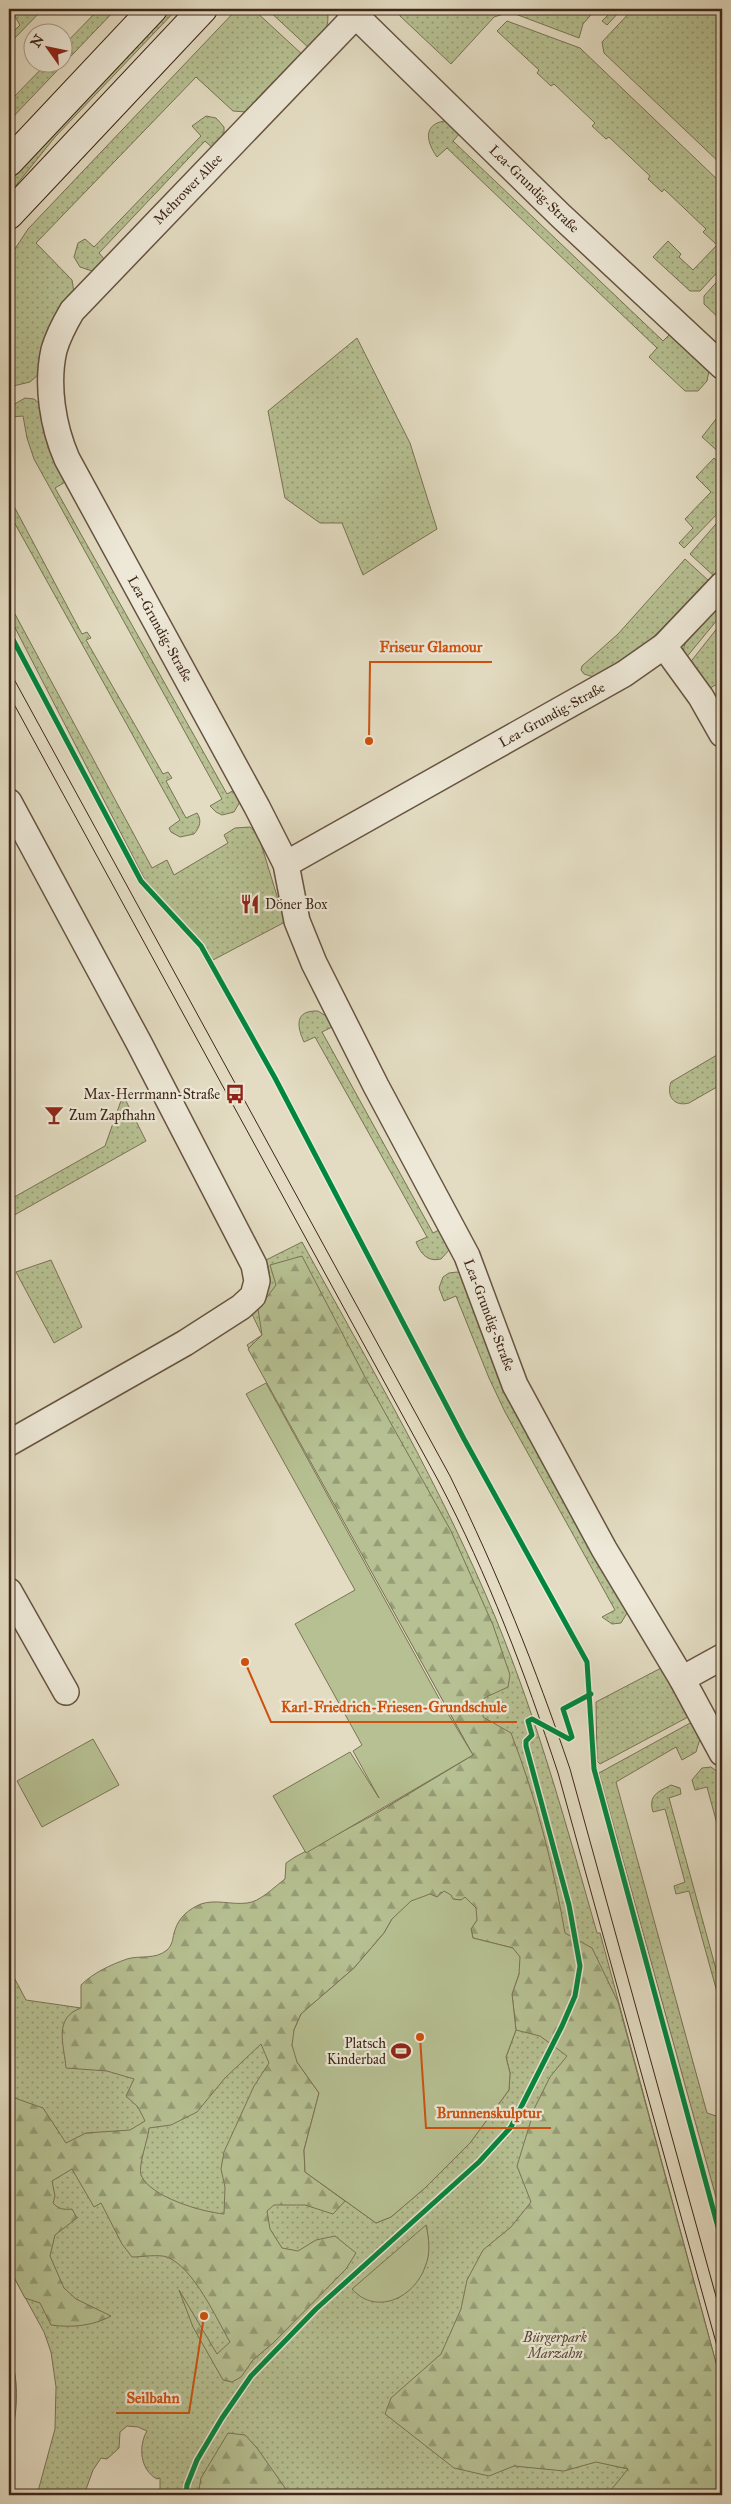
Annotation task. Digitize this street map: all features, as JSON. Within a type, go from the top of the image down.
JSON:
[{"type":"main road","points":[[9,162],[153,9]]},
{"type":"main road","points":[[9,215],[203,9]]},
{"type":"street","name":"Lea-Grundig-Straße","points":[[356,11],[561,216],[722,366]]},
{"type":"street","name":"Mehrower Allee","points":[[52,388],[54,349],[72,311],[356,11]]},
{"type":"street","name":"Lea-Grundig-Straße","points":[[52,388],[56,428],[67,459],[257,807],[286,864],[295,913],[314,963],[372,1078],[467,1256],[516,1386],[604,1549],[682,1679],[722,1753]]},
{"type":"street","name":"Lea-Grundig-Straße","points":[[286,864],[624,674],[664,646],[722,585]]},
{"type":"street","points":[[664,646],[701,697],[722,734]]},
{"type":"street","points":[[9,802],[227,1212],[254,1265],[257,1281],[253,1296],[241,1307],[185,1343],[9,1443]]},
{"type":"street","points":[[9,1591],[66,1692]]},
{"type":"street","points":[[682,1679],[722,1657]]},
{"type":"green space","points":[[17,9],[43,9],[30,22],[22,22],[22,31],[9,44],[9,36],[20,25],[13,13]]},
{"type":"green space","points":[[99,9],[116,9],[72,55],[72,37]]},
{"type":"green space","points":[[167,9],[177,9],[55,137],[9,194],[9,182],[47,135]]},
{"type":"green space","points":[[237,9],[253,9],[304,56],[246,112],[233,111],[196,77],[36,243],[72,280],[74,292],[39,374],[30,382],[9,387],[9,258],[28,229]]},
{"type":"green space","points":[[267,9],[327,9],[327,27],[322,36],[310,49]]},
{"type":"green space","points":[[400,9],[475,9],[480,13],[484,9],[596,9],[583,24],[579,38],[510,12],[494,17],[451,64],[400,16]]},
{"type":"green space","points":[[614,9],[622,9],[607,25],[602,21]]},
{"type":"green space","points":[[633,9],[722,9],[722,165],[604,53],[602,42]]},
{"type":"green space","points":[[507,21],[580,48],[722,184],[722,267],[700,291],[690,291],[653,257],[668,241],[681,254],[679,257],[693,270],[717,245],[703,232],[706,229],[664,189],[662,192],[648,179],[650,176],[609,137],[606,139],[592,126],[595,123],[554,84],[551,86],[537,73],[539,70],[497,31]]},
{"type":"green space","points":[[38,72],[56,72],[9,121],[9,102]]},
{"type":"green space","points":[[206,116],[216,118],[224,127],[224,136],[214,149],[205,141],[99,253],[106,261],[92,271],[80,267],[74,257],[78,243],[85,239],[94,247],[201,136],[192,126]]},
{"type":"green space","points":[[444,121],[450,123],[461,132],[453,141],[663,341],[672,332],[709,371],[707,381],[698,391],[685,391],[649,357],[657,348],[447,148],[437,157],[428,135],[432,126]]},
{"type":"green space","points":[[722,276],[722,321],[704,304],[704,296]]},
{"type":"green space","points":[[357,338],[410,443],[437,529],[363,575],[342,523],[320,523],[285,498],[268,411]]},
{"type":"green space","points":[[25,398],[34,399],[41,405],[67,481],[55,488],[227,794],[238,788],[241,800],[234,812],[222,815],[210,806],[222,799],[34,459],[27,438],[23,416],[11,417],[13,405]]},
{"type":"green space","points":[[720,414],[722,416],[722,455],[702,437]]},
{"type":"green space","points":[[714,458],[722,467],[722,509],[684,548],[679,543],[693,528],[685,519],[711,492],[696,477]]},
{"type":"green space","points":[[9,497],[82,634],[87,632],[91,638],[86,640],[163,774],[168,772],[172,778],[166,781],[186,818],[197,813],[199,816],[200,824],[194,834],[180,837],[171,832],[169,828],[180,820],[9,513]]},
{"type":"green space","points":[[722,517],[722,569],[715,577],[690,554]]},
{"type":"green space","points":[[685,559],[710,582],[642,648],[597,678],[584,674],[581,670],[582,666],[618,634]]},
{"type":"green space","points":[[722,598],[722,614],[685,659],[683,651],[689,635]]},
{"type":"green space","points":[[9,603],[152,868],[167,860],[174,875],[228,843],[224,835],[235,828],[250,827],[258,834],[285,922],[213,960],[206,948],[145,880],[9,616]]},
{"type":"green space","points":[[722,622],[722,681],[707,690],[689,664]]},
{"type":"green space","points":[[318,1011],[326,1016],[332,1027],[322,1032],[433,1233],[443,1228],[450,1249],[441,1259],[428,1258],[420,1250],[416,1242],[427,1237],[315,1037],[304,1042],[299,1020],[305,1013]]},
{"type":"green space","points":[[722,1052],[722,1084],[689,1103],[679,1103],[672,1099],[670,1092],[671,1082]]},
{"type":"green space","points":[[123,1095],[146,1141],[9,1218],[9,1200],[105,1146]]},
{"type":"green space","name":"Bürgerpark Marzahn","points":[[302,1242],[429,1475],[475,1570],[511,1658],[551,1775],[597,1933],[600,1933],[722,2385],[722,2405],[720,2406],[722,2414],[722,2495],[160,2495],[160,2478],[157,2479],[151,2475],[142,2457],[142,2444],[147,2431],[138,2427],[127,2426],[120,2432],[119,2448],[107,2459],[101,2458],[93,2470],[84,2495],[37,2495],[55,2429],[56,2387],[51,2352],[44,2332],[9,2268],[9,1968],[26,2000],[81,2008],[271,1904],[377,1813],[473,1755],[247,1345],[262,1335],[251,1312],[266,1295],[270,1283],[266,1260]],"holes":[[[441,1892],[452,1899],[461,1900],[471,1929],[519,1974],[512,1994],[516,2030],[506,2057],[510,2073],[509,2090],[470,2143],[425,2188],[391,2217],[376,2223],[305,2172],[331,1990],[384,1933]],[[426,2225],[428,2248],[425,2267],[414,2284],[397,2299]]]},
{"type":"green space","name":"Bürgerpark Marzahn","points":[[302,1256],[365,1377],[451,1531],[493,1625],[510,1675],[508,1687],[484,1698],[483,1717],[511,1733],[543,1832],[565,1933],[592,1948],[618,2002],[722,2385],[722,2405],[720,2406],[722,2414],[722,2495],[607,2495],[628,2469],[596,2462],[564,2471],[514,2466],[489,2476],[454,2468],[385,2414],[391,2398],[441,2354],[461,2309],[467,2280],[483,2250],[511,2227],[531,2202],[517,2166],[535,2107],[550,2077],[567,2056],[540,2036],[516,2030],[512,1994],[519,1974],[513,1948],[473,1938],[471,1929],[477,1920],[461,1900],[452,1899],[441,1892],[437,1897],[392,1919],[384,1933],[354,1968],[301,2014],[294,2030],[297,2062],[319,2093],[304,2150],[305,2172],[345,2201],[333,2214],[305,2205],[274,2205],[267,2211],[270,2229],[282,2248],[298,2251],[316,2240],[335,2236],[356,2253],[346,2269],[273,2343],[253,2360],[241,2377],[232,2382],[223,2380],[193,2327],[179,2290],[217,2354],[230,2342],[195,2282],[177,2263],[167,2257],[132,2257],[122,2244],[101,2203],[94,2207],[72,2169],[52,2181],[55,2196],[53,2203],[61,2209],[72,2209],[77,2218],[55,2235],[50,2256],[64,2288],[76,2299],[111,2316],[97,2322],[82,2325],[51,2325],[40,2303],[25,2298],[9,2268],[9,2096],[43,2108],[66,2143],[86,2133],[130,2130],[145,2121],[138,2107],[126,2096],[134,2079],[107,2071],[66,2068],[62,2041],[63,2025],[72,2012],[81,2008],[81,1985],[96,1973],[114,1964],[127,1959],[158,1955],[167,1950],[172,1943],[179,1921],[185,1914],[201,1904],[212,1902],[247,1903],[262,1897],[285,1879],[286,1863],[377,1813],[473,1755],[248,1349],[262,1335],[258,1309],[276,1285],[270,1265]],"holes":[[[261,2044],[269,2063],[254,2086],[224,2152],[221,2169],[225,2187],[224,2214],[190,2207],[165,2196],[146,2183],[140,2171],[149,2128],[171,2125],[197,2112],[225,2078]]]},
{"type":"green space","points":[[51,1260],[82,1327],[54,1343],[16,1272]]},
{"type":"green space","points":[[449,1273],[461,1273],[627,1607],[627,1613],[621,1623],[612,1624],[602,1617],[615,1610],[505,1412],[489,1378],[456,1296],[444,1301],[439,1288],[443,1277]]},
{"type":"green space","points":[[266,1383],[441,1702],[473,1755],[306,1853],[273,1796],[350,1752],[379,1798],[353,1751],[362,1745],[295,1624],[355,1590],[246,1394]]},
{"type":"green space","points":[[661,1668],[688,1717],[600,1764],[597,1761],[596,1702]]},
{"type":"green space","points":[[692,1722],[700,1739],[696,1752],[682,1760],[676,1747],[616,1782],[707,2113],[722,2118],[722,2219],[599,1773]]},
{"type":"green space","points":[[93,1739],[119,1785],[42,1827],[17,1781]]},
{"type":"green space","points":[[711,1767],[722,1775],[722,1794],[720,1798],[722,1802],[722,1842],[707,1787],[695,1790],[692,1780],[702,1768]]},
{"type":"green space","points":[[671,1785],[680,1788],[681,1794],[669,1798],[722,1991],[722,2010],[689,1891],[676,1894],[674,1886],[685,1882],[665,1809],[653,1812],[652,1802],[655,1795]]},
{"type":"green space","name":"Platsch Kinderbad","points":[[444,1891],[451,1895],[453,1899],[461,1900],[465,1897],[476,1908],[477,1920],[471,1929],[473,1938],[513,1948],[520,1957],[519,1974],[512,1994],[516,2030],[506,2057],[510,2073],[509,2090],[470,2143],[425,2188],[391,2217],[376,2223],[305,2172],[304,2150],[319,2093],[297,2062],[292,2045],[294,2030],[301,2014],[354,1968],[384,1933],[392,1919],[411,1901],[430,1894],[437,1897]]},
{"type":"green space","points":[[426,2225],[429,2251],[425,2267],[420,2278],[403,2295],[383,2302],[372,2301],[362,2297],[352,2289]]},
{"type":"green space","points":[[9,2353],[15,2376],[16,2411],[9,2446]]},
{"type":"green space","points":[[228,2433],[245,2435],[257,2448],[290,2495],[198,2495],[201,2478]]},
{"type":"tram line","points":[[9,670],[450,1476],[500,1585],[529,1657],[570,1769],[722,2318]]},
{"type":"tram line","points":[[9,695],[439,1482],[474,1553],[519,1662],[558,1773],[722,2364]]},
{"type":"cycle path","points":[[9,632],[141,881],[201,946],[275,1078],[464,1439],[587,1662],[594,1769],[722,2242]]},
{"type":"cycle path","points":[[186,2495],[187,2485],[197,2460],[222,2418],[251,2376],[316,2309],[479,2162],[511,2127],[575,1996],[580,1966],[569,1905],[526,1746],[526,1741],[532,1735],[528,1721],[532,1719],[569,1739],[572,1737],[563,1709],[591,1694]]},
{"type":"place","name":"Friseur Glamour","points":[[369,741]]},
{"type":"place","name":"Döner Box","points":[[250,904]]},
{"type":"place","name":"Max-Herrmann-Straße","points":[[235,1094]]},
{"type":"place","name":"Zum Zapfhahn","points":[[54,1115]]},
{"type":"place","name":"Karl-Friedrich-Friesen-Grundschule","points":[[245,1662]]},
{"type":"place","name":"Brunnenskulptur","points":[[420,2037]]},
{"type":"place","name":"Platsch Kinderbad","points":[[401,2051]]},
{"type":"place","name":"Seilbahn","points":[[204,2316]]}]
